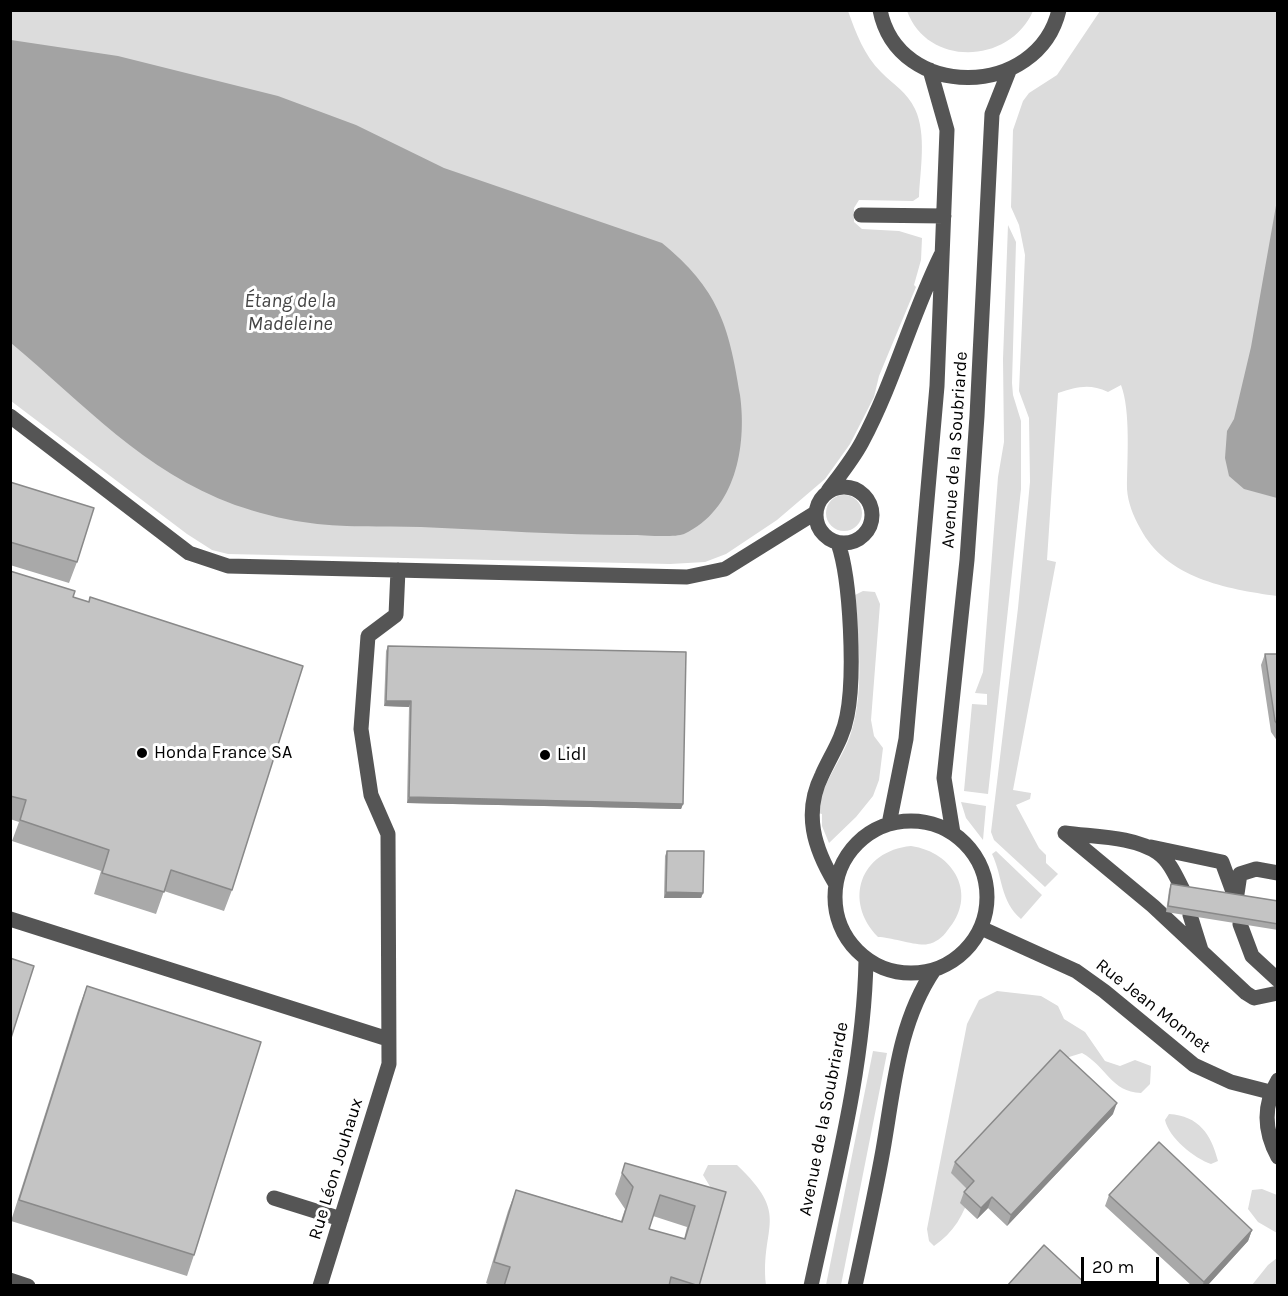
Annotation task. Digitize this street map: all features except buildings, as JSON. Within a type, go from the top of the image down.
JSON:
[{"type":"street","points":[[880,10],[892,39],[909,57],[930,70],[956,79],[983,79],[1009,71],[1031,57],[1048,37],[1059,10]]},
{"type":"street","name":"Avenue de la Soubriarde","points":[[889,824],[906,739],[923,569],[937,386],[947,130],[930,70]]},
{"type":"street","name":"Avenue de la Soubriarde","points":[[953,833],[944,778],[969,536],[992,114],[1009,71]]},
{"type":"street","points":[[861,215],[944,216]]},
{"type":"street","name":"Avenue de la Soubriarde","points":[[828,491],[862,443],[879,407],[925,287],[943,250]]},
{"type":"street","points":[[10,416],[189,553],[207,561],[228,566],[687,577],[724,568],[815,513]]},
{"type":"street","points":[[846,486],[862,494],[872,509],[869,527],[864,535],[856,540],[838,543],[830,540],[819,528],[815,513],[817,504],[828,491],[846,486]]},
{"type":"street","points":[[835,883],[816,847],[811,809],[816,788],[842,735],[849,701],[847,587],[838,543]]},
{"type":"street","name":"Rue Léon Jouhaux","points":[[320,1286],[389,1064],[388,834],[371,795],[361,729],[368,636],[396,615],[398,570]]},
{"type":"street","points":[[922,822],[953,833],[969,847],[981,865],[987,886],[987,908],[981,928],[962,954],[934,970],[899,972],[887,970],[866,960],[850,944],[840,925],[834,904],[835,883],[848,852],[873,830],[889,824],[922,822]]},
{"type":"street","points":[[1278,873],[1256,869],[1240,874],[1236,900],[1222,862],[1136,844],[1065,833],[1201,950],[1246,993],[1254,998],[1278,993]]},
{"type":"street","points":[[1136,844],[1158,853],[1168,863],[1184,892]]},
{"type":"street","points":[[1190,915],[1201,950]]},
{"type":"street","points":[[10,919],[388,1039]]},
{"type":"street","points":[[1240,924],[1252,956],[1278,980]]},
{"type":"street","name":"Rue Jean Monnet","points":[[981,928],[1076,971],[1104,991],[1194,1065],[1231,1082],[1274,1086]]},
{"type":"street","name":"Avenue de la Soubriarde","points":[[811,1286],[855,1071],[864,1014],[866,960]]},
{"type":"street","points":[[855,1286],[875,1195],[903,1036],[916,998],[934,970]]},
{"type":"street","points":[[1274,1086],[1266,1117],[1269,1141],[1278,1157]]},
{"type":"street","points":[[274,1198],[341,1219]]},
{"type":"street","points":[[10,1280],[28,1286]]},
{"type":"shaded area","points":[[10,11],[848,11],[865,51],[881,72],[912,103],[919,119],[922,141],[919,197],[913,201],[859,200],[854,208],[854,222],[862,229],[899,231],[922,238],[921,260],[914,285],[916,287],[879,376],[874,397],[850,444],[825,479],[777,520],[726,554],[705,562],[670,564],[228,554],[212,550],[187,534],[11,401]]},
{"type":"shaded area","points":[[907,11],[1033,11],[1022,29],[1007,41],[989,49],[969,52],[950,50],[932,42],[918,30]]},
{"type":"shaded area","points":[[1100,11],[1277,11],[1277,596],[1218,585],[1181,570],[1165,559],[1151,545],[1137,523],[1128,499],[1127,422],[1121,385],[1108,392],[1083,387],[1058,393],[1047,560],[1056,562],[1013,790],[1031,793],[1030,799],[1016,805],[1039,848],[1046,855],[1046,863],[1058,874],[1045,887],[994,840],[991,832],[1018,608],[1030,482],[1029,418],[1019,391],[1025,255],[1019,225],[1011,207],[1013,130],[1023,101],[1029,93],[1057,75]]},
{"type":"shaded area","points":[[1008,225],[1016,242],[1012,383],[1021,421],[1021,489],[988,794],[964,791],[972,704],[987,705],[987,694],[975,693],[983,672],[998,477],[1004,442],[1003,359]]},
{"type":"shaded area","points":[[844,495],[857,500],[862,513],[857,526],[844,531],[831,526],[826,513],[831,500]]},
{"type":"shaded area","points":[[863,591],[875,592],[880,604],[871,720],[874,736],[883,748],[879,780],[873,796],[856,817],[829,843],[822,826],[822,814],[818,813],[823,792],[847,743],[855,716],[859,682],[859,646],[855,595]]},
{"type":"shaded area","points":[[961,802],[986,806],[983,840],[966,818]]},
{"type":"shaded area","points":[[911,846],[926,850],[950,866],[961,890],[961,903],[956,917],[943,935],[936,941],[924,945],[878,937],[867,923],[861,908],[862,880],[869,867],[879,857]]},
{"type":"shaded area","points":[[996,851],[1042,895],[1021,919],[1005,897],[992,854]]},
{"type":"shaded area","points":[[997,991],[1041,996],[1058,1006],[1064,1019],[1085,1032],[1105,1061],[1120,1066],[1135,1060],[1151,1066],[1150,1084],[1141,1093],[1122,1088],[1082,1053],[1056,1061],[970,1192],[957,1222],[934,1246],[929,1241],[927,1229],[967,1024],[979,1000]]},
{"type":"shaded area","points":[[873,1051],[887,1053],[841,1285],[826,1285]]},
{"type":"shaded area","points":[[1169,1114],[1188,1118],[1202,1128],[1212,1143],[1218,1161],[1211,1164],[1183,1146],[1167,1127],[1165,1120]]},
{"type":"shaded area","points":[[708,1165],[737,1165],[764,1197],[769,1210],[770,1222],[765,1265],[766,1285],[697,1286],[714,1193],[703,1175]]},
{"type":"shaded area","points":[[1262,1189],[1277,1195],[1277,1233],[1258,1222],[1248,1209],[1252,1190]]},
{"type":"shaded area","points":[[1277,1258],[1277,1285],[1252,1285],[1268,1265]]},
{"type":"water","name":"Étang de la Madeleine","points":[[11,40],[118,56],[278,96],[356,125],[444,168],[662,243],[696,276],[718,310],[736,370],[742,415],[742,435],[734,475],[716,509],[702,523],[684,534],[666,536],[347,526],[286,519],[235,505],[171,474],[116,434],[11,343]]},
{"type":"water","points":[[1277,200],[1278,498],[1244,489],[1229,476],[1225,458],[1227,431],[1234,419],[1251,347]]},
{"type":"place","name":"Honda France SA","points":[[142,753]]},
{"type":"place","name":"Lidl","points":[[545,755]]}]
